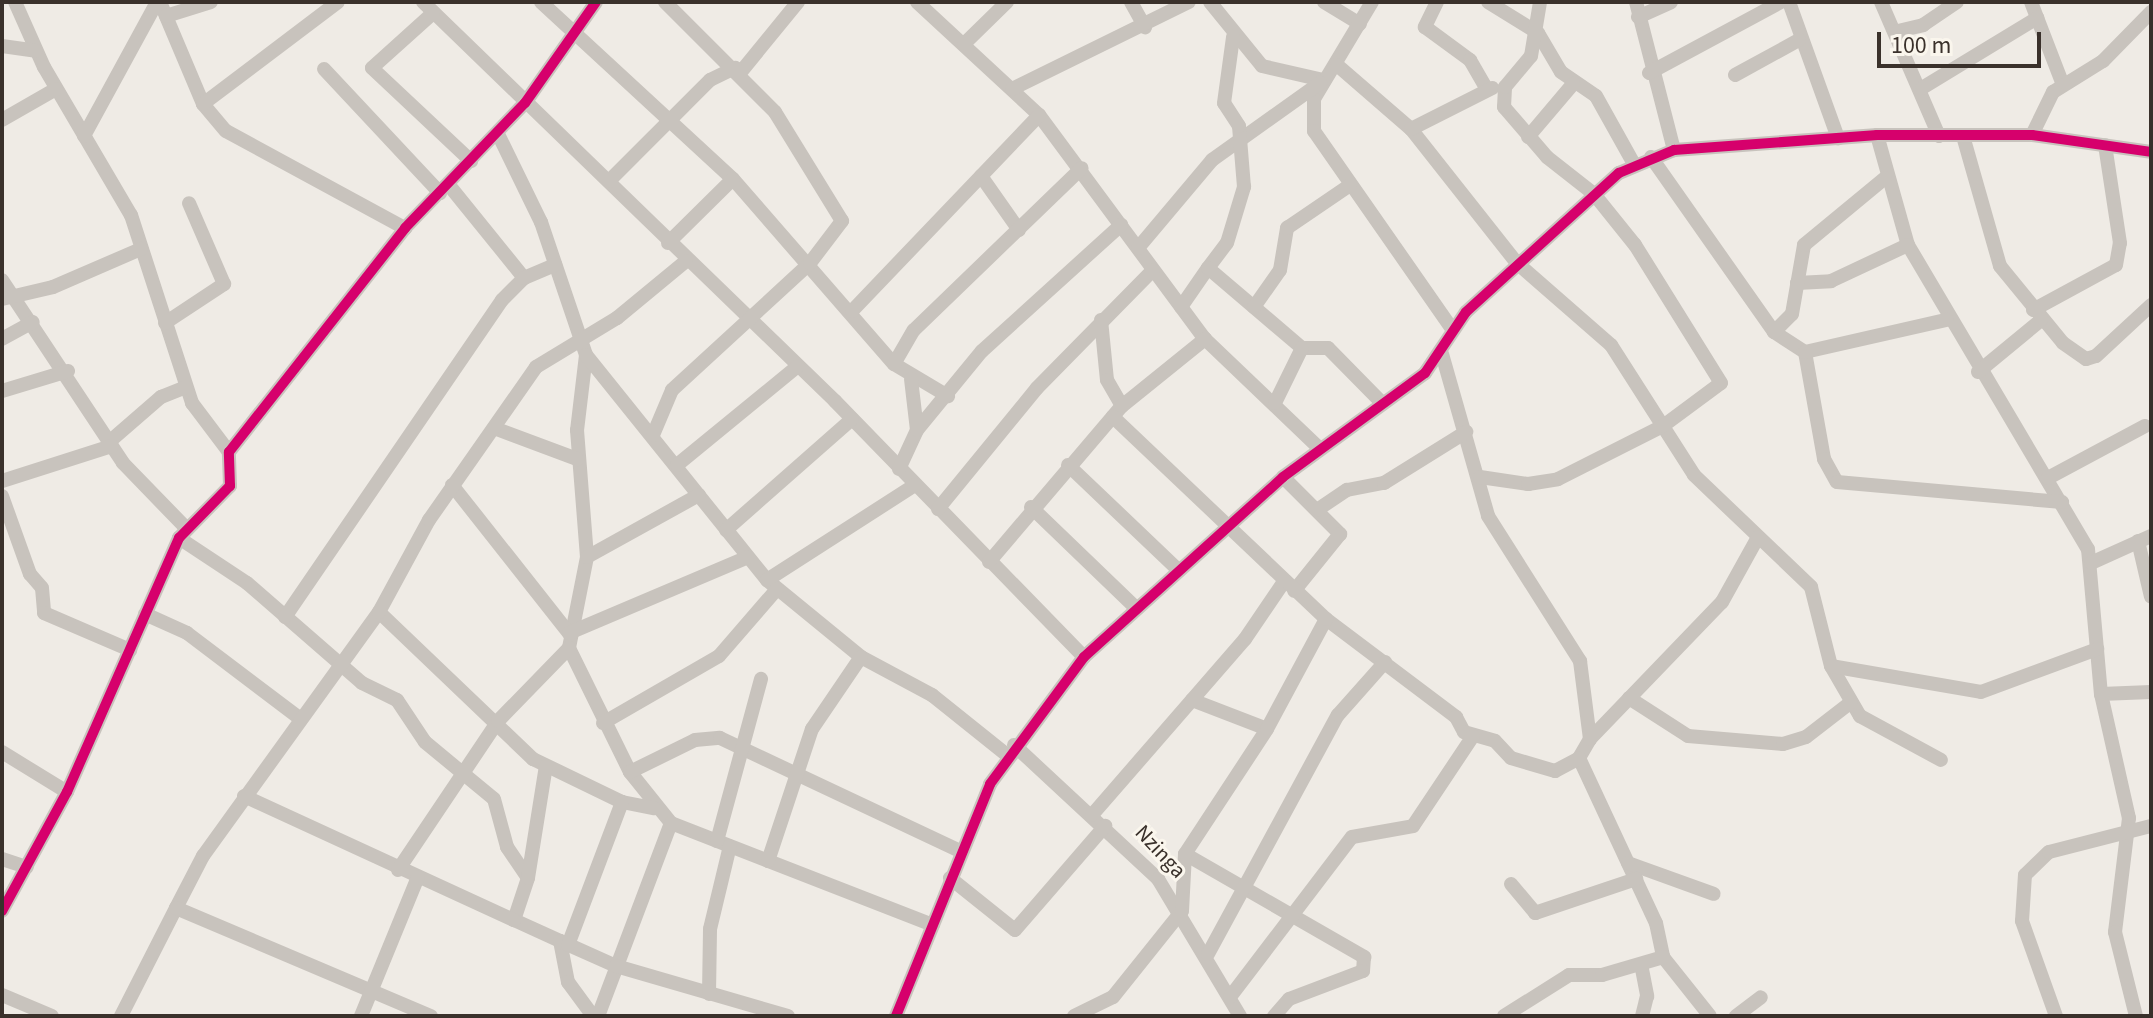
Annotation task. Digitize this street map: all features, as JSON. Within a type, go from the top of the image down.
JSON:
[{"type":"street","points":[[2,911],[67,792],[182,532],[230,486],[229,452],[186,387],[131,215],[56,89],[15,2]]},
{"type":"street","points":[[161,7],[211,2]]},
{"type":"street","points":[[203,104],[338,2]]},
{"type":"street","points":[[541,2],[733,179],[852,311],[894,364],[911,379],[948,396]]},
{"type":"street","points":[[229,452],[405,228],[525,103],[596,2]]},
{"type":"street","points":[[632,413],[662,402],[810,263],[841,226],[841,215],[775,112],[737,70],[665,2]]},
{"type":"street","points":[[680,14],[691,2]]},
{"type":"street","points":[[609,181],[672,122],[710,80],[737,70],[798,2]]},
{"type":"street","points":[[917,2],[1039,115],[1082,168],[1205,339],[1320,449]]},
{"type":"street","points":[[964,44],[1007,2]]},
{"type":"street","points":[[1131,2],[1145,27]]},
{"type":"street","points":[[1012,89],[1145,27],[1189,2]]},
{"type":"street","points":[[1210,2],[1233,37],[1262,66],[1323,80]]},
{"type":"street","points":[[1324,2],[1360,24]]},
{"type":"street","points":[[1138,248],[1205,165],[1242,142],[1323,80],[1337,65],[1372,2]]},
{"type":"street","points":[[1437,2],[1425,27],[1470,60],[1486,88]]},
{"type":"street","points":[[1488,2],[1538,33],[1573,84],[1596,96],[1634,164]]},
{"type":"street","points":[[1480,477],[1547,482],[1663,426],[1722,378],[1594,194],[1528,137],[1504,107],[1505,87],[1531,56],[1538,33],[1540,2]]},
{"type":"street","points":[[1671,2],[1637,9],[1649,73],[1674,150]]},
{"type":"street","points":[[1649,73],[1781,2]]},
{"type":"street","points":[[1789,2],[1799,40],[1838,138]]},
{"type":"street","points":[[1881,2],[1898,31],[1939,136]]},
{"type":"street","points":[[1898,31],[1923,25],[1957,2]]},
{"type":"street","points":[[2031,2],[2063,85]]},
{"type":"street","points":[[161,7],[203,104],[240,143],[405,228]]},
{"type":"street","points":[[84,136],[161,7]]},
{"type":"street","points":[[471,161],[371,65],[428,7],[852,419],[1084,657]]},
{"type":"street","points":[[2032,135],[2045,101],[2063,85],[2103,61],[2151,12]]},
{"type":"street","points":[[1922,88],[2037,18]]},
{"type":"street","points":[[1181,307],[1227,243],[1242,200],[1242,142],[1224,103],[1233,37]]},
{"type":"street","points":[[1735,75],[1799,40]]},
{"type":"street","points":[[2,46],[36,51]]},
{"type":"street","points":[[1337,65],[1411,129],[1517,263],[1611,345],[1705,487],[1819,600],[1831,666],[1850,703],[1878,732],[1941,760]]},
{"type":"street","points":[[324,69],[444,188],[524,278]]},
{"type":"street","points":[[1323,80],[1312,108],[1314,131],[1452,329]]},
{"type":"street","points":[[1528,137],[1573,84]]},
{"type":"street","points":[[1411,129],[1486,88],[1505,87]]},
{"type":"street","points":[[2,120],[56,89]]},
{"type":"street","points":[[852,311],[1039,115]]},
{"type":"street","points":[[498,134],[555,265],[586,355],[577,459],[587,557],[569,640]]},
{"type":"street","points":[[1877,135],[1885,178],[1908,245],[1946,320],[2062,502],[2091,563],[2101,694],[2130,837],[2115,932],[2136,1016]]},
{"type":"street","points":[[896,1016],[960,851],[1010,750],[1084,657],[1176,568],[1283,477],[1442,354],[1452,329],[1517,263],[1594,194],[1634,164],[1674,150],[1877,135],[2032,135],[2151,152]]},
{"type":"street","points":[[1963,136],[2000,266],[2037,315],[2086,359],[2112,345],[2151,305]]},
{"type":"street","points":[[1978,372],[2037,315],[2116,265],[2120,243],[2105,145]]},
{"type":"street","points":[[1651,157],[1774,332],[1805,352],[1946,320]]},
{"type":"street","points":[[894,364],[914,330],[1082,168]]},
{"type":"street","points":[[981,176],[1019,230]]},
{"type":"street","points":[[1774,332],[1792,314],[1804,245],[1885,178]]},
{"type":"street","points":[[668,243],[733,179]]},
{"type":"street","points":[[1254,307],[1280,270],[1287,228],[1350,185]]},
{"type":"street","points":[[165,323],[224,284],[189,203]]},
{"type":"street","points":[[899,469],[917,430],[982,351],[1121,225]]},
{"type":"street","points":[[1797,283],[1831,281],[1908,245]]},
{"type":"street","points":[[17,298],[141,249]]},
{"type":"street","points":[[121,1016],[176,908],[244,796],[298,717],[379,612],[452,485],[536,367],[580,339],[686,261]]},
{"type":"street","points":[[285,617],[524,278],[555,265]]},
{"type":"street","points":[[1208,268],[1302,348],[1328,348],[1382,403]]},
{"type":"street","points":[[938,509],[1101,320],[1153,270]]},
{"type":"street","points":[[2,280],[68,371],[110,444],[182,532],[340,663],[397,700],[425,742],[498,805],[507,847],[528,878]]},
{"type":"street","points":[[1101,320],[1107,380],[1118,412],[1223,528],[1326,619],[1385,662],[1473,736],[1549,771],[1579,758],[1590,739],[1730,593],[1758,537]]},
{"type":"street","points":[[2,339],[33,322]]},
{"type":"street","points":[[989,562],[1031,507],[1118,412],[1205,339]]},
{"type":"street","points":[[1275,403],[1302,348]]},
{"type":"street","points":[[1805,352],[1824,459],[1837,482],[2062,502]]},
{"type":"street","points":[[1442,354],[1495,529],[1576,651],[1590,739]]},
{"type":"street","name":"Nzinga","points":[[586,355],[772,585],[861,657],[932,695],[1010,750],[1105,826],[1182,911],[1240,1016]]},
{"type":"street","points":[[677,465],[798,366]]},
{"type":"street","points":[[2,391],[68,371]]},
{"type":"street","points":[[911,379],[917,430]]},
{"type":"street","points":[[2,481],[110,444],[161,397],[186,387]]},
{"type":"street","points":[[653,435],[662,402]]},
{"type":"street","points":[[726,530],[852,419]]},
{"type":"street","points":[[2048,478],[2145,426]]},
{"type":"street","points":[[494,428],[577,459]]},
{"type":"street","points":[[1317,510],[1347,490],[1384,483],[1466,432]]},
{"type":"street","points":[[1068,465],[1176,568]]},
{"type":"street","points":[[1092,815],[1288,587],[1339,538],[1317,510],[1283,477]]},
{"type":"street","points":[[452,485],[569,640],[603,723],[654,808],[671,823],[933,925]]},
{"type":"street","points":[[603,723],[719,656],[772,585],[915,485]]},
{"type":"street","points":[[587,557],[699,495]]},
{"type":"street","points":[[2,496],[30,574],[42,588],[44,613],[130,650]]},
{"type":"street","points":[[1031,507],[1134,606]]},
{"type":"street","points":[[2091,563],[2144,538],[2151,597]]},
{"type":"street","points":[[398,870],[498,721],[569,640],[748,557]]},
{"type":"street","points":[[379,612],[546,766],[622,802],[654,808]]},
{"type":"street","points":[[145,614],[187,633],[298,717]]},
{"type":"street","points":[[1074,1016],[1113,997],[1182,911],[1185,854],[1267,729],[1326,619]]},
{"type":"street","points":[[1831,666],[1981,692],[2097,649]]},
{"type":"street","points":[[768,861],[816,722],[861,657]]},
{"type":"street","points":[[1208,954],[1248,888],[1338,715],[1385,662]]},
{"type":"street","points":[[709,994],[710,929],[724,843],[740,749],[761,679]]},
{"type":"street","points":[[2101,694],[2151,692]]},
{"type":"street","points":[[1629,698],[1688,736],[1783,744],[1806,737],[1850,703]]},
{"type":"street","points":[[1192,700],[1267,729]]},
{"type":"street","points":[[630,772],[705,736],[798,772],[960,851]]},
{"type":"street","points":[[1230,997],[1352,837],[1372,838],[1418,821],[1473,736]]},
{"type":"street","points":[[2,752],[67,792]]},
{"type":"street","points":[[1579,758],[1636,879],[1663,957],[1710,1016]]},
{"type":"street","points":[[514,920],[528,878],[546,766]]},
{"type":"street","points":[[244,796],[356,843],[398,870],[616,966],[788,1016]]},
{"type":"street","points":[[622,802],[564,943],[568,982],[596,1016],[671,823]]},
{"type":"street","points":[[950,878],[1015,930],[1105,826]]},
{"type":"street","points":[[2056,1016],[2022,921],[2025,875],[2049,852],[2130,837],[2151,826]]},
{"type":"street","points":[[1185,854],[1293,915],[1365,964],[1357,975],[1289,999],[1274,1016]]},
{"type":"street","points":[[2,859],[27,867]]},
{"type":"street","points":[[1628,863],[1714,894]]},
{"type":"street","points":[[361,1016],[376,988],[418,877]]},
{"type":"street","points":[[1511,884],[1535,913],[1636,879]]},
{"type":"street","points":[[176,908],[243,941],[376,988],[431,1016]]},
{"type":"street","points":[[1504,1016],[1569,975],[1641,964],[1663,957]]},
{"type":"street","points":[[1641,964],[1647,996],[1642,1016]]},
{"type":"street","points":[[2,995],[52,1016]]},
{"type":"street","points":[[1736,1016],[1761,997]]},
{"type":"cycle path","points":[[2,911],[67,792],[179,538],[230,486],[229,452],[405,228],[525,103],[596,2]]},
{"type":"cycle path","points":[[896,1016],[990,784],[1084,657],[1283,477],[1425,373],[1466,312],[1619,173],[1674,150],[1877,135],[2032,135],[2151,152]]}]
